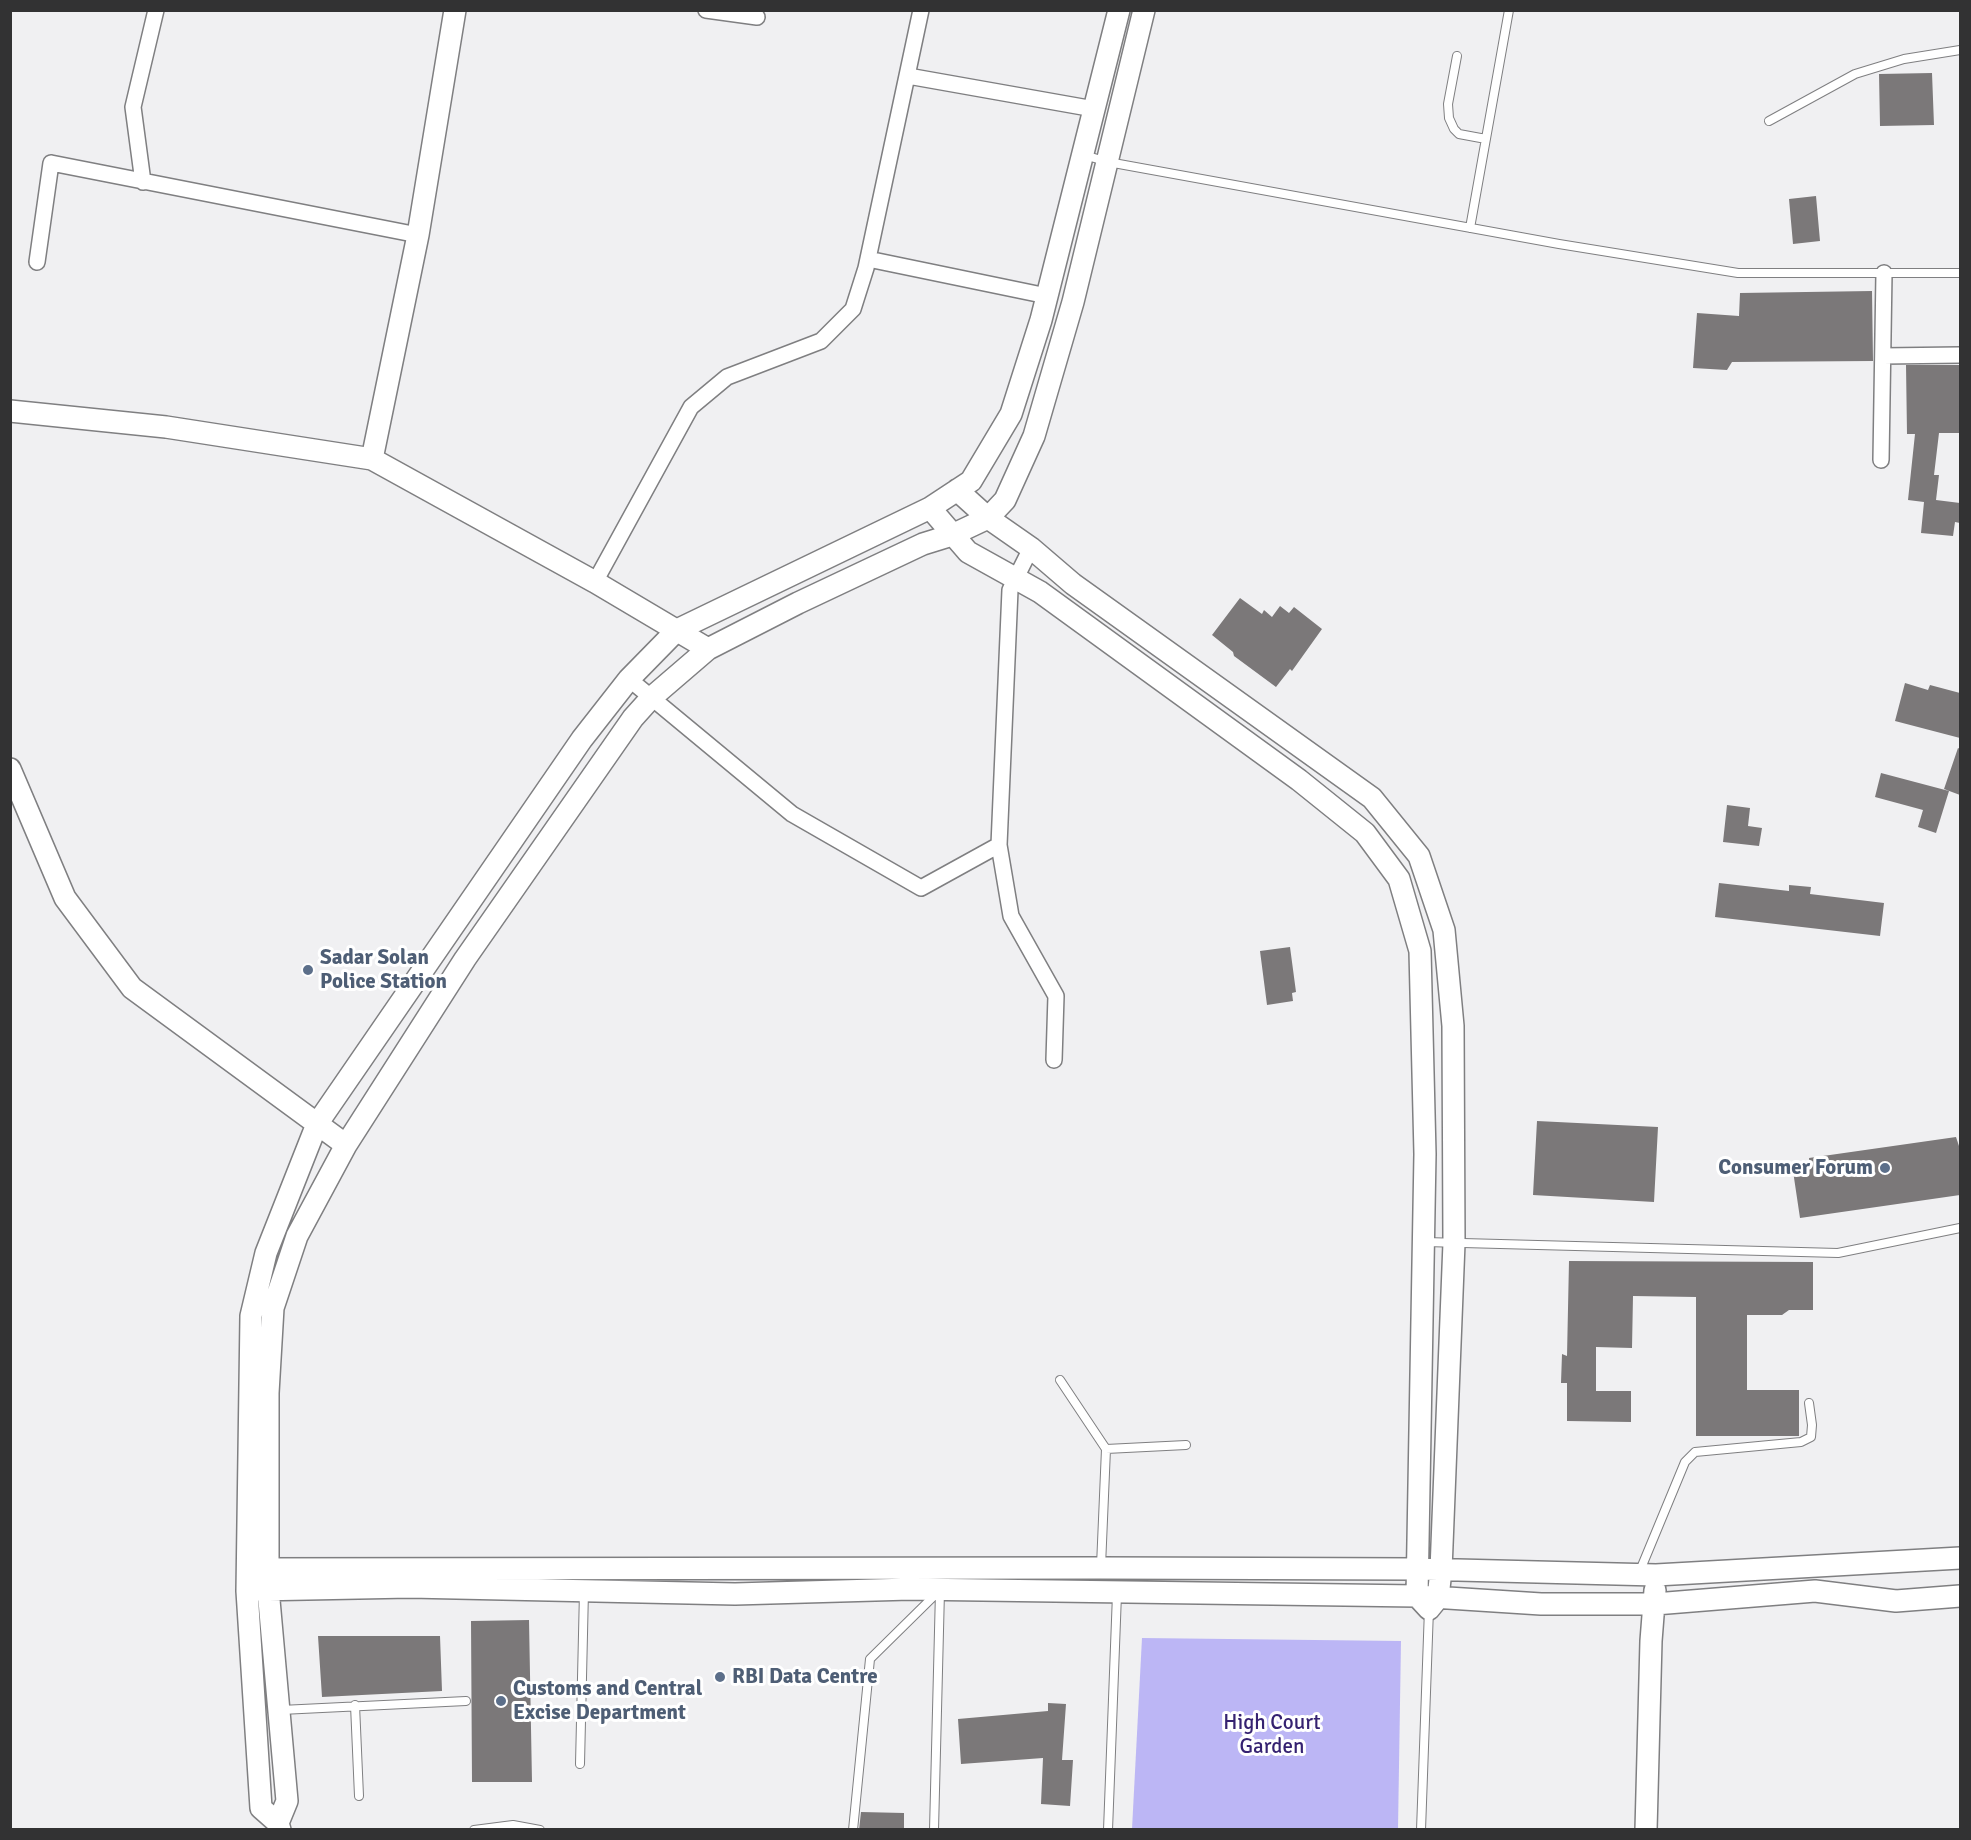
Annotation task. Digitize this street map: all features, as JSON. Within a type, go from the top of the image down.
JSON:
[{"type":"main road","points":[[372,459],[418,236],[455,10]]},
{"type":"main road","points":[[1119,10],[1047,296],[1011,414],[971,482],[930,508],[677,630],[629,679],[582,739],[317,1124],[266,1253],[251,1316],[246,1591],[261,1808],[279,1826],[287,1801],[268,1579],[268,1393],[273,1308],[297,1236],[346,1145],[465,959],[633,718],[651,698],[708,649],[798,603],[923,544],[952,535],[988,518],[1005,500],[1034,436],[1073,302],[1144,10]]},
{"type":"main road","points":[[10,411],[166,427],[372,459],[595,582],[708,649]]},
{"type":"main road","points":[[957,490],[988,518],[1031,548],[1073,584],[1372,798],[1419,856],[1444,930],[1453,1026],[1454,1243],[1441,1570],[1428,1601]]},
{"type":"main road","points":[[930,508],[968,552],[1040,592],[1299,780],[1365,833],[1399,879],[1420,951],[1425,1154],[1418,1569],[1428,1601]]},
{"type":"main road","points":[[10,769],[66,898],[132,988],[346,1145]]},
{"type":"main road","points":[[246,1591],[268,1579],[1101,1568],[1418,1569],[1648,1575],[1960,1558]]},
{"type":"main road","points":[[246,1570],[268,1579],[410,1587],[735,1594],[940,1589],[1541,1604],[1655,1604],[1815,1591],[1896,1600],[1960,1596]]},
{"type":"main road","points":[[1646,1830],[1651,1641],[1655,1604],[1648,1575]]},
{"type":"street","points":[[143,182],[133,107],[156,10]]},
{"type":"street","points":[[706,10],[757,17]]},
{"type":"street","points":[[595,582],[691,407],[727,377],[821,341],[853,309],[868,259],[921,10]]},
{"type":"street","points":[[908,76],[1094,109]]},
{"type":"street","points":[[37,262],[51,164],[418,236]]},
{"type":"street","points":[[868,259],[1047,296]]},
{"type":"street","points":[[1881,460],[1884,273]]},
{"type":"street","points":[[1883,356],[1960,355]]},
{"type":"street","points":[[1031,548],[1011,590],[999,845],[1011,916],[1056,996],[1054,1060]]},
{"type":"street","points":[[629,679],[792,814],[921,888],[999,845]]},
{"type":"lane","points":[[1470,228],[1509,10]]},
{"type":"lane","points":[[1769,121],[1855,74],[1904,59],[1960,50]]},
{"type":"lane","points":[[1457,56],[1448,104],[1449,118],[1454,129],[1460,134],[1486,139]]},
{"type":"lane","points":[[1083,154],[1108,162],[1470,228],[1738,273],[1960,273]]},
{"type":"lane","points":[[1423,1242],[1838,1253],[1960,1228]]},
{"type":"lane","points":[[1060,1380],[1106,1449],[1101,1568]]},
{"type":"lane","points":[[1648,1575],[1685,1462],[1695,1452],[1801,1442],[1811,1437],[1809,1403]]},
{"type":"lane","points":[[1106,1449],[1186,1445]]},
{"type":"lane","points":[[853,1830],[870,1659],[940,1589]]},
{"type":"lane","points":[[934,1830],[940,1589]]},
{"type":"lane","points":[[580,1764],[584,1591]]},
{"type":"lane","points":[[1108,1830],[1117,1593]]},
{"type":"lane","points":[[1421,1830],[1428,1601]]},
{"type":"lane","points":[[279,1710],[466,1701]]},
{"type":"lane","points":[[355,1705],[359,1796]]},
{"type":"lane","points":[[474,1830],[513,1825],[540,1830]]},
{"type":"green space","name":"High Court Garden","points":[[1142,1638],[1401,1641],[1398,1829],[1132,1829]]},
{"type":"building","points":[[1932,73],[1934,125],[1880,126],[1879,74]]},
{"type":"building","points":[[1816,196],[1820,241],[1793,244],[1789,199]]},
{"type":"building","points":[[1872,291],[1873,361],[1732,362],[1727,370],[1693,368],[1697,313],[1739,316],[1740,293]]},
{"type":"building","points":[[1906,365],[1960,365],[1960,433],[1939,433],[1934,475],[1939,475],[1936,500],[1960,503],[1960,523],[1955,522],[1953,536],[1921,533],[1924,502],[1908,500],[1915,434],[1907,434]]},
{"type":"building","points":[[1240,598],[1262,614],[1264,610],[1272,617],[1280,606],[1289,613],[1294,607],[1322,629],[1292,671],[1290,669],[1276,687],[1234,656],[1233,652],[1212,635]]},
{"type":"building","points":[[1905,683],[1928,690],[1930,685],[1960,693],[1960,738],[1895,721]]},
{"type":"building","points":[[1958,748],[1960,749],[1960,795],[1944,789]]},
{"type":"building","points":[[1881,773],[1949,791],[1936,833],[1918,827],[1923,810],[1875,797]]},
{"type":"building","points":[[1727,805],[1750,808],[1748,826],[1762,828],[1759,846],[1723,842]]},
{"type":"building","points":[[1719,883],[1789,891],[1789,885],[1811,887],[1810,894],[1884,903],[1880,936],[1715,917]]},
{"type":"building","points":[[1290,947],[1296,992],[1292,993],[1293,1001],[1267,1005],[1260,951]]},
{"type":"building","points":[[1537,1121],[1658,1127],[1654,1202],[1533,1195]]},
{"type":"building","points":[[1956,1137],[1960,1149],[1960,1195],[1800,1218],[1793,1171],[1810,1168],[1809,1158]]},
{"type":"building","points":[[1569,1261],[1813,1262],[1813,1310],[1789,1310],[1782,1315],[1747,1315],[1747,1390],[1799,1390],[1799,1436],[1696,1436],[1696,1297],[1633,1296],[1632,1348],[1596,1347],[1596,1391],[1631,1391],[1631,1422],[1567,1421],[1567,1383],[1561,1383],[1562,1354],[1567,1356]]},
{"type":"building","name":"Customs and Central Excise Department","points":[[529,1620],[532,1782],[472,1782],[471,1621]]},
{"type":"building","points":[[318,1636],[440,1636],[442,1691],[322,1697]]},
{"type":"building","points":[[1048,1703],[1066,1704],[1062,1760],[1073,1760],[1070,1806],[1041,1804],[1043,1758],[961,1764],[958,1719],[1048,1711]]},
{"type":"building","points":[[861,1812],[904,1813],[904,1830],[859,1830]]},
{"type":"place","name":"Sadar Solan Police Station","points":[[308,970]]},
{"type":"place","name":"Consumer Forum","points":[[1885,1168]]},
{"type":"place","name":"RBI Data Centre","points":[[720,1677]]},
{"type":"place","name":"Customs and Central Excise Department","points":[[501,1701]]}]
